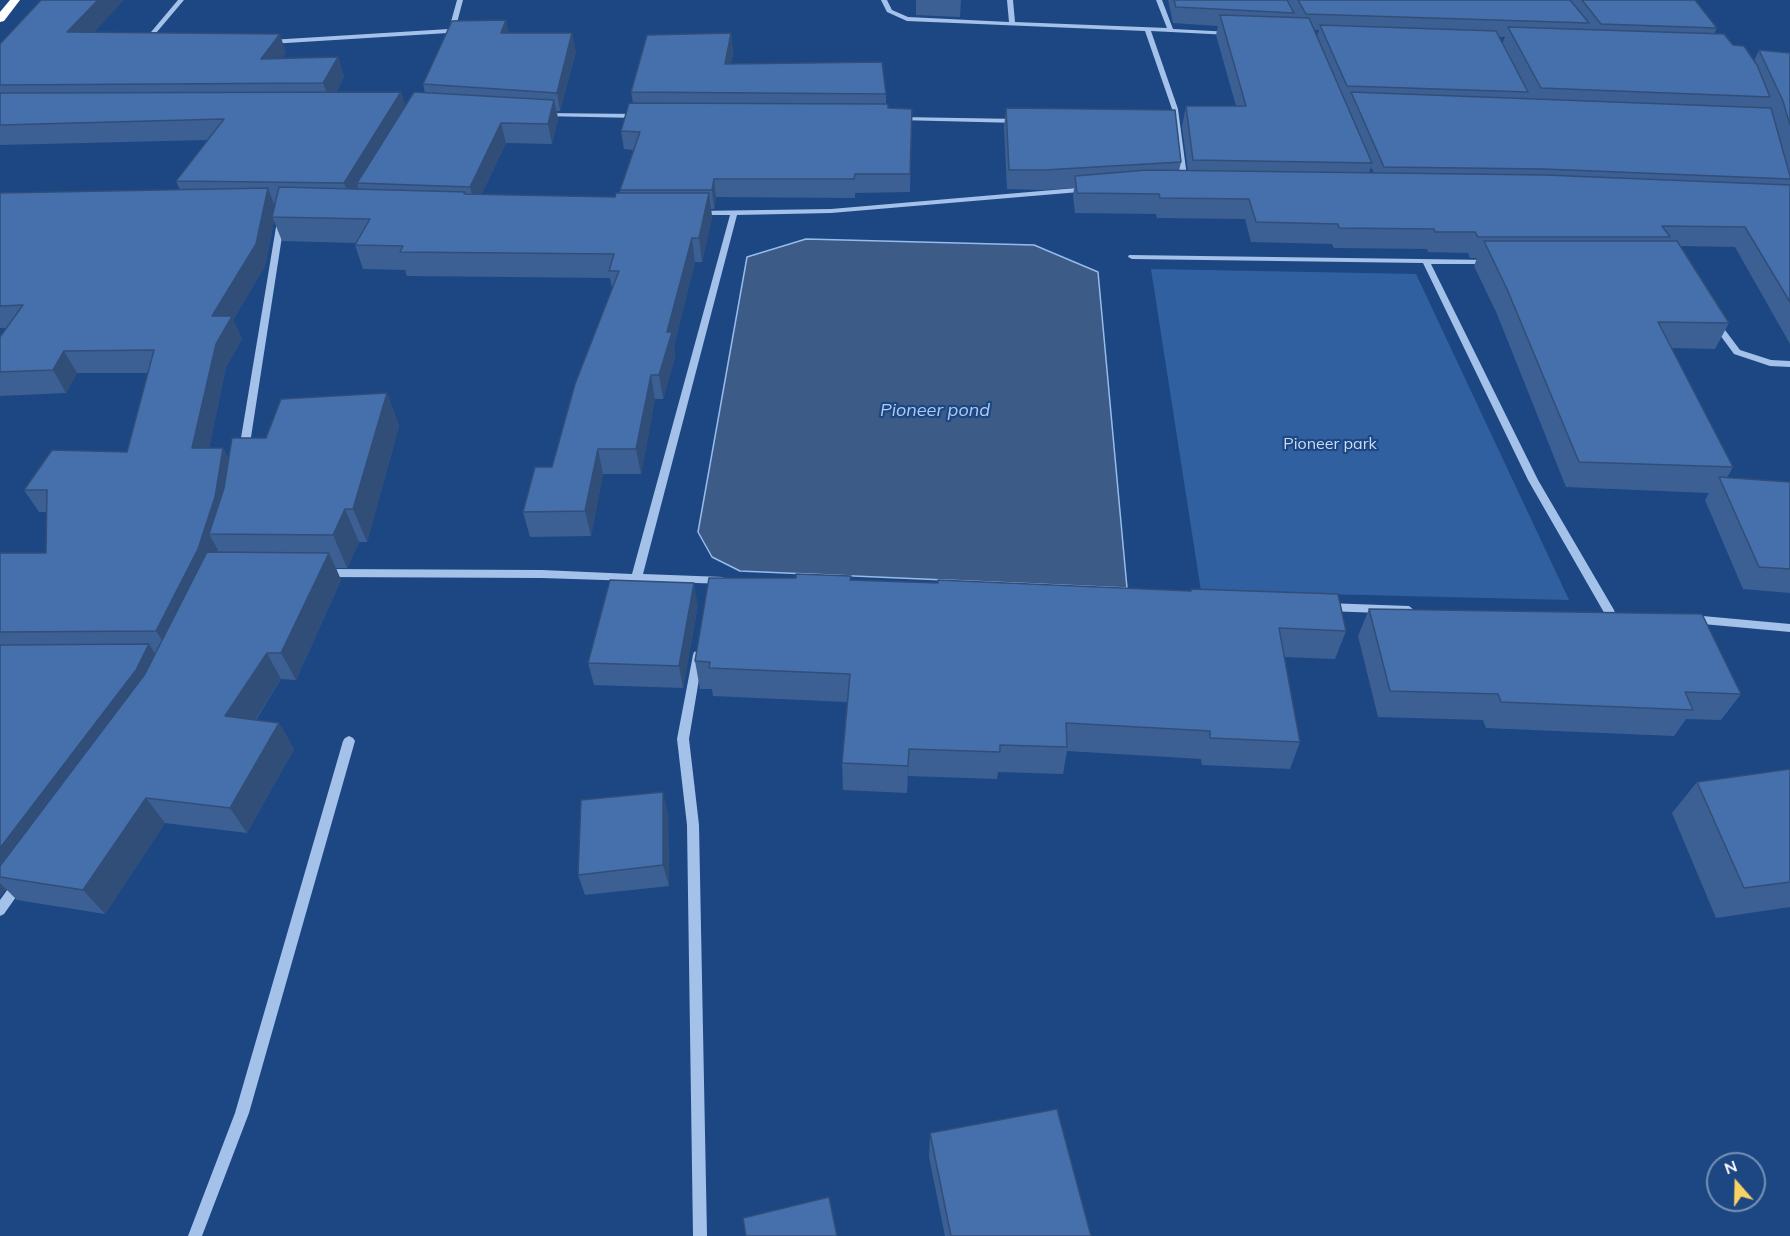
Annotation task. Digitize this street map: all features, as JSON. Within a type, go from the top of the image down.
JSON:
[{"type":"highway","points":[[0,19],[15,0]]},
{"type":"street","points":[[157,48],[147,44],[148,39],[181,0]]},
{"type":"street","points":[[449,39],[460,0]]},
{"type":"street","points":[[884,0],[889,11],[908,19],[1241,33]]},
{"type":"street","points":[[1010,0],[1012,24]]},
{"type":"street","points":[[1159,0],[1171,31]]},
{"type":"street","points":[[1147,29],[1171,92],[1184,187]]},
{"type":"street","points":[[263,42],[452,31]]},
{"type":"street","points":[[533,114],[653,117]]},
{"type":"street","points":[[890,118],[1034,122]]},
{"type":"street","points":[[1165,125],[1177,125]]},
{"type":"street","points":[[1174,187],[1196,188]]},
{"type":"street","points":[[688,213],[842,210],[1093,189]]},
{"type":"street","points":[[242,462],[273,254],[283,206]]},
{"type":"street","points":[[636,576],[734,213]]},
{"type":"street","points":[[1132,257],[1498,262]]},
{"type":"street","points":[[1426,262],[1533,480],[1610,613]]},
{"type":"street","points":[[1709,314],[1737,352],[1770,363],[1790,364]]},
{"type":"street","points":[[312,573],[636,576],[710,586],[733,582]]},
{"type":"street","points":[[1315,607],[1421,611]]},
{"type":"street","points":[[1676,618],[1790,628]]},
{"type":"street","points":[[700,1236],[693,825],[683,739],[701,637]]},
{"type":"street","points":[[195,1236],[242,1113],[350,741]]},
{"type":"street","points":[[0,910],[27,873]]},
{"type":"green space","name":"Pioneer park","points":[[1151,269],[1416,274],[1569,600],[1201,591]]},
{"type":"water","name":"Pioneer pond","points":[[806,239],[1034,245],[1098,272],[1127,588],[740,571],[712,557],[698,532],[747,257]]},
{"type":"building","points":[[41,0],[98,0],[67,32],[280,34],[261,59],[338,57],[323,83],[0,85],[0,44]]},
{"type":"building","points":[[1174,0],[1287,0],[1294,13],[1176,7]]},
{"type":"building","points":[[1298,0],[1570,0],[1589,23],[1306,14]]},
{"type":"building","points":[[1582,0],[1695,0],[1717,28],[1601,24]]},
{"type":"building","points":[[1220,15],[1309,18],[1372,163],[1193,160],[1186,106],[1246,106]]},
{"type":"building","points":[[506,20],[501,33],[572,33],[557,93],[423,84],[452,21]]},
{"type":"building","points":[[1320,25],[1496,31],[1528,92],[1347,86]]},
{"type":"building","points":[[1508,27],[1724,34],[1733,45],[1744,46],[1757,65],[1770,97],[1541,88]]},
{"type":"building","points":[[731,33],[725,64],[882,62],[886,94],[631,92],[647,35]]},
{"type":"building","points":[[1759,50],[1790,53],[1790,125],[1783,101]]},
{"type":"building","points":[[401,92],[344,183],[176,181],[224,119],[0,125],[0,93]]},
{"type":"building","points":[[414,92],[554,100],[548,124],[501,123],[470,187],[357,183]]},
{"type":"building","points":[[1351,92],[1771,108],[1790,179],[1544,169],[1384,167]]},
{"type":"building","points":[[629,103],[888,104],[888,108],[912,109],[910,174],[855,174],[854,179],[714,179],[712,190],[620,190],[640,132],[621,131]]},
{"type":"building","points":[[1006,108],[1175,110],[1181,162],[1009,170]]},
{"type":"building","points":[[1147,170],[1545,175],[1790,185],[1790,302],[1745,227],[1662,226],[1670,237],[1478,237],[1475,232],[1435,232],[1434,229],[1339,228],[1338,224],[1256,222],[1249,199],[1160,198],[1159,194],[1077,193],[1075,176]]},
{"type":"building","points":[[279,187],[615,197],[616,193],[709,193],[699,238],[692,238],[667,332],[672,332],[659,375],[651,375],[636,449],[598,449],[585,511],[523,512],[535,467],[552,467],[575,384],[619,271],[609,271],[614,254],[400,252],[403,246],[355,245],[370,219],[272,217]]},
{"type":"building","points":[[268,188],[256,244],[212,316],[232,316],[216,344],[192,448],[223,448],[215,497],[198,549],[156,631],[0,632],[0,553],[46,553],[47,490],[24,490],[52,450],[127,452],[154,350],[64,351],[53,370],[0,372],[0,337],[23,305],[0,306],[0,193]]},
{"type":"building","points":[[1484,241],[1677,241],[1729,323],[1658,322],[1733,467],[1579,462],[1507,289]]},
{"type":"building","points":[[387,393],[353,509],[345,509],[333,535],[209,534],[224,488],[232,438],[266,438],[281,399]]},
{"type":"building","points":[[1719,477],[1790,482],[1790,569],[1759,567]]},
{"type":"building","points":[[207,552],[329,553],[281,653],[267,653],[225,716],[279,723],[230,808],[146,798],[83,890],[0,877],[0,866],[145,674]]},
{"type":"building","points":[[796,574],[851,576],[850,580],[938,583],[938,580],[1191,591],[1191,589],[1338,594],[1346,631],[1279,628],[1300,742],[1210,738],[1210,731],[1066,723],[1067,747],[1000,745],[1000,752],[909,749],[908,766],[842,763],[850,674],[709,668],[710,662],[695,661],[709,578],[796,578]]},
{"type":"building","points":[[610,580],[694,583],[679,666],[588,663]]},
{"type":"building","points":[[1369,609],[1702,614],[1741,694],[1685,692],[1693,710],[1501,702],[1498,694],[1390,691]]},
{"type":"building","points":[[149,644],[136,670],[0,848],[0,645]]},
{"type":"building","points":[[1790,769],[1790,882],[1744,888],[1697,782]]},
{"type":"building","points":[[663,792],[663,865],[578,875],[581,800]]},
{"type":"building","points":[[1057,1109],[1091,1236],[951,1236],[930,1133]]},
{"type":"building","points":[[829,1197],[837,1236],[746,1236],[743,1218]]}]
